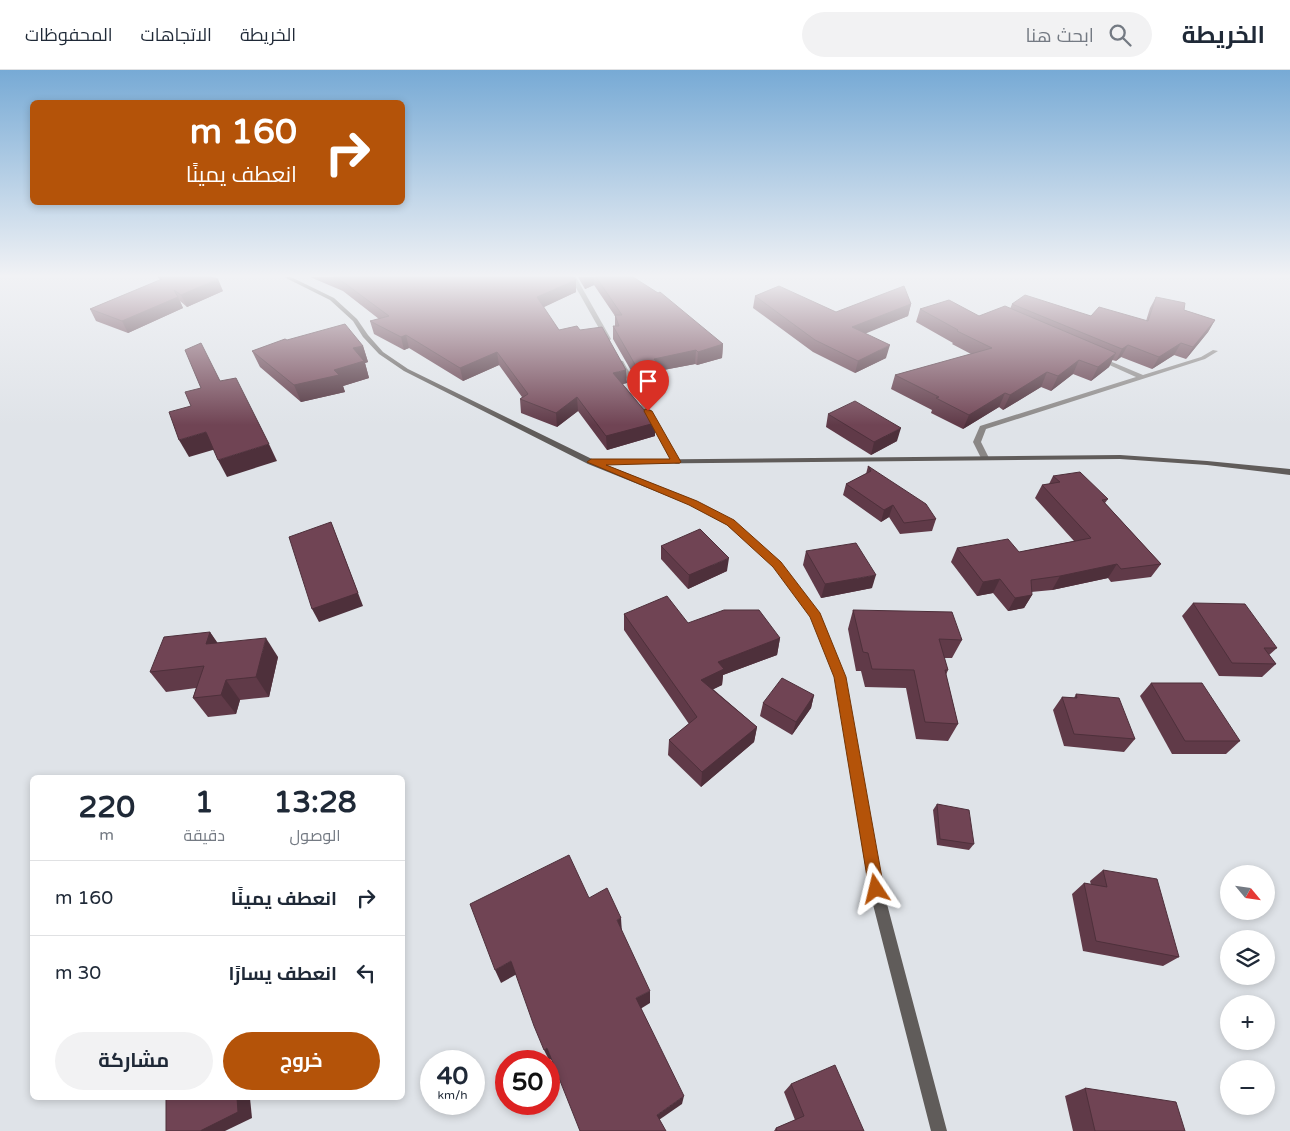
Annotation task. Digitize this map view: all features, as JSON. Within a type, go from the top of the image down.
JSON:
[{"type":"main road","points":[[359,327],[365,336],[382,353],[406,370],[591,462],[693,503],[730,523],[777,564],[816,616],[840,677],[876,889],[939,1131]]},
{"type":"main road","points":[[591,462],[1120,457],[1207,463],[1290,472]]},
{"type":"street","points":[[600,327],[610,344]]},
{"type":"street","points":[[985,458],[977,442],[983,428],[1203,358],[1215,351]]},
{"type":"street","points":[[615,352],[676,462]]},
{"type":"street","points":[[1089,354],[1143,377]]},
{"type":"building","points":[[336,327],[347,327],[363,346],[353,348],[364,361],[334,370],[339,375],[294,385],[252,351],[285,339]]},
{"type":"building","points":[[381,327],[557,327],[559,330],[575,327],[580,330],[602,327],[626,370],[613,373],[655,423],[606,436],[577,397],[556,413],[520,399],[528,394],[497,352],[460,368],[406,335],[401,337]]},
{"type":"building","points":[[613,327],[702,327],[723,344],[698,352],[696,350],[654,359],[658,364],[637,368]]},
{"type":"building","points":[[797,327],[853,327],[890,345],[858,361],[815,340]]},
{"type":"building","points":[[952,327],[1053,327],[1116,353],[1098,367],[1079,360],[1058,376],[1047,372],[1010,395],[1005,393],[969,415],[936,398],[939,397],[895,375],[992,348]]},
{"type":"building","points":[[1067,327],[1210,327],[1193,347],[1181,343],[1159,357],[1128,345],[1122,349]]},
{"type":"building","points":[[201,343],[220,381],[236,378],[269,444],[218,460],[206,432],[179,440],[169,412],[191,406],[185,392],[201,388],[185,350]]},
{"type":"building","points":[[855,401],[901,428],[874,442],[828,414]]},
{"type":"building","points":[[868,466],[926,504],[936,519],[904,523],[893,505],[884,510],[846,484],[871,471]]},
{"type":"building","points":[[1080,472],[1108,499],[1102,500],[1161,564],[1121,569],[1117,564],[1031,580],[1032,595],[1015,598],[1000,579],[983,582],[957,548],[1008,539],[1019,552],[1091,538],[1042,485],[1060,482],[1053,476]]},
{"type":"building","points":[[331,522],[358,593],[312,609],[289,537]]},
{"type":"building","points":[[700,529],[729,558],[689,575],[661,546]]},
{"type":"building","points":[[856,543],[876,575],[825,584],[806,551]]},
{"type":"building","points":[[667,596],[688,623],[724,610],[759,610],[780,638],[718,662],[724,669],[701,680],[757,727],[702,772],[669,740],[697,717],[624,614]]},
{"type":"building","points":[[1193,603],[1245,604],[1277,648],[1264,648],[1276,664],[1232,663]]},
{"type":"building","points":[[853,610],[952,612],[962,640],[939,639],[948,670],[945,670],[958,724],[925,722],[914,670],[872,669],[868,653],[863,652]]},
{"type":"building","points":[[210,632],[206,644],[266,638],[256,677],[226,680],[221,695],[193,698],[204,666],[150,672],[164,637]]},
{"type":"building","points":[[782,678],[814,695],[796,722],[763,703]]},
{"type":"building","points":[[1151,683],[1202,683],[1240,741],[1185,741]]},
{"type":"building","points":[[1076,694],[1119,698],[1135,739],[1074,734],[1062,697],[1077,698]]},
{"type":"building","points":[[937,804],[969,810],[974,844],[940,839]]},
{"type":"building","points":[[569,855],[589,898],[607,888],[621,918],[617,920],[650,991],[636,998],[684,1096],[657,1115],[666,1131],[580,1131],[560,1081],[560,1050],[548,1050],[547,1048],[544,1050],[511,961],[495,970],[470,904]]},
{"type":"building","points":[[1103,870],[1157,879],[1179,957],[1096,941],[1084,883],[1107,887]]},
{"type":"building","points":[[835,1065],[864,1131],[777,1131],[776,1128],[804,1116],[791,1084]]},
{"type":"building","points":[[1085,1088],[1176,1102],[1185,1131],[1095,1131]]},
{"type":"building","points":[[166,1100],[237,1100],[238,1112],[200,1131],[166,1131]]},
{"type":"route","points":[[648,411],[676,462],[591,462],[693,503],[730,523],[777,564],[816,616],[840,677],[876,889]]}]
